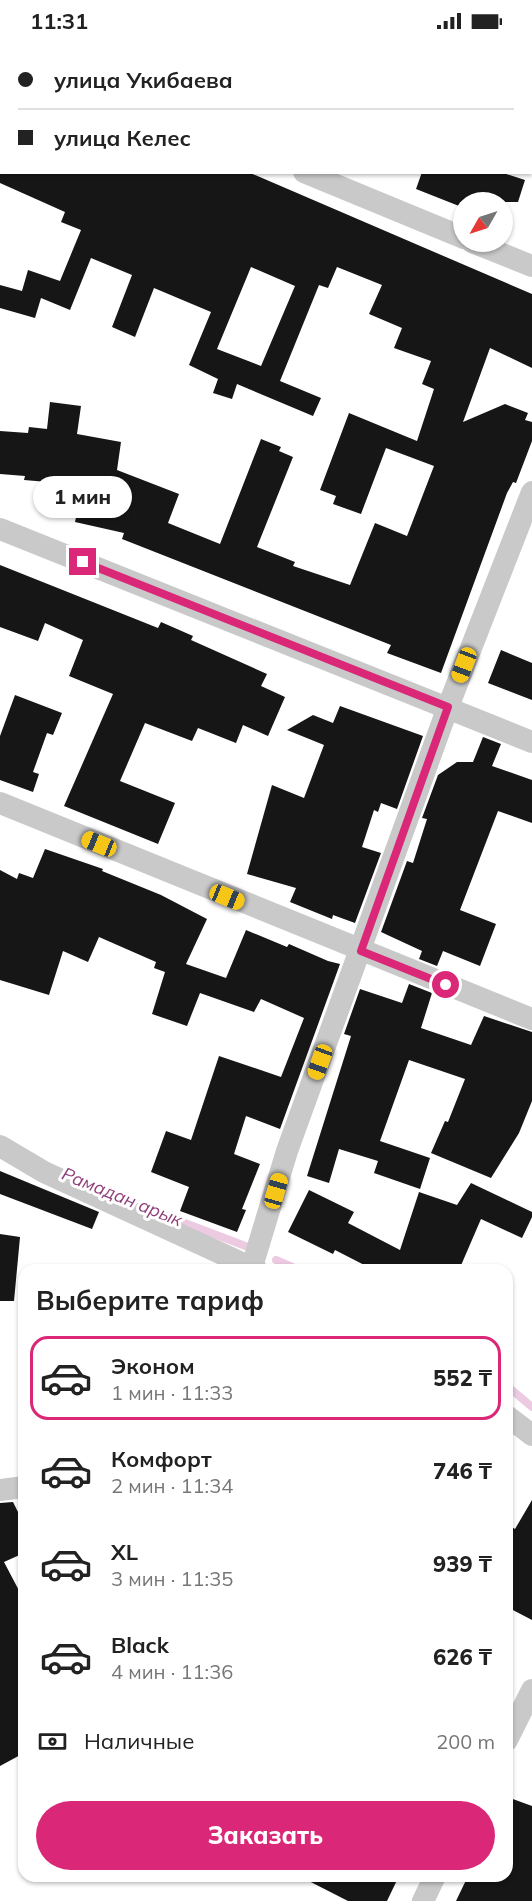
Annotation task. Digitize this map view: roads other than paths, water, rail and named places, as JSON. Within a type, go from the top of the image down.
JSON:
[{"type":"street","points":[[309,174],[453,233]]},
{"type":"street","points":[[497,252],[532,266]]},
{"type":"street","points":[[255,1264],[287,1151],[448,707],[532,492]]},
{"type":"street","points":[[0,529],[532,742]]},
{"type":"street","points":[[0,803],[532,1019]]},
{"type":"street","points":[[0,1146],[44,1173],[240,1264]]},
{"type":"street","points":[[513,1421],[532,1435]]},
{"type":"street","points":[[0,1490],[18,1488]]},
{"type":"street","points":[[513,1728],[532,1690]]},
{"type":"street","points":[[423,1901],[432,1882]]},
{"type":"waterway","name":"Рамадан арык","points":[[156,1212],[248,1247]]},
{"type":"waterway","name":"Рамадан арык","points":[[276,1260],[285,1264]]},
{"type":"waterway","name":"Рамадан арык","points":[[513,1391],[532,1407]]}]
